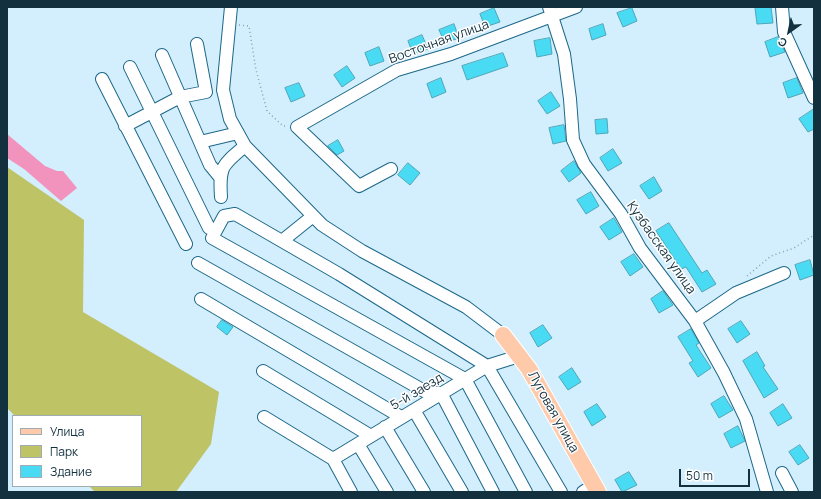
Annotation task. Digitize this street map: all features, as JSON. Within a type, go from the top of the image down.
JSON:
[{"type":"main road","name":"Луговая улица","points":[[503,335],[529,369],[592,490]]},
{"type":"street","points":[[231,7],[223,90],[230,119],[245,146],[322,225],[362,252],[466,307],[503,335]]},
{"type":"street","name":"Восточная улица","points":[[297,127],[397,70],[451,54],[550,11],[576,7]]},
{"type":"street","points":[[782,7],[784,32],[814,98]]},
{"type":"street","name":"Кузбасская улица","points":[[550,11],[564,54],[570,99],[573,140],[584,164],[621,214],[640,248],[695,321],[724,373],[746,419],[766,492]]},
{"type":"street","points":[[125,126],[180,97],[206,92],[197,44]]},
{"type":"street","points":[[162,55],[210,165],[219,176]]},
{"type":"street","points":[[130,67],[210,228]]},
{"type":"street","points":[[102,79],[186,244]]},
{"type":"street","points":[[297,127],[359,186],[391,169]]},
{"type":"street","points":[[200,142],[238,133]]},
{"type":"street","points":[[221,197],[219,176],[226,161],[245,146]]},
{"type":"street","points":[[526,492],[465,379],[212,238],[224,216],[234,214],[282,241],[487,366],[561,492]]},
{"type":"street","points":[[282,241],[313,216]]},
{"type":"street","points":[[198,263],[426,392],[441,393],[493,492]]},
{"type":"street","points":[[695,321],[738,292],[784,273]]},
{"type":"street","points":[[201,299],[401,417]]},
{"type":"street","name":"5-й заезд","points":[[333,459],[487,366],[519,356]]},
{"type":"street","points":[[263,371],[371,436]]},
{"type":"street","points":[[414,410],[462,492]]},
{"type":"street","points":[[264,417],[333,459],[351,492]]},
{"type":"street","points":[[385,427],[424,492]]},
{"type":"street","points":[[358,444],[387,492]]},
{"type":"street","points":[[782,473],[792,492]]},
{"type":"path","points":[[230,24],[249,26],[256,70],[267,111],[283,126],[297,127]]},
{"type":"path","points":[[738,292],[749,273],[771,256],[794,248],[814,234]]},
{"type":"green space","points":[[7,167],[84,220],[83,312],[219,392],[211,444],[176,492],[95,492],[90,487],[142,487],[142,415],[14,415],[7,408]]},
{"type":"shaded area","points":[[7,134],[45,166],[57,171],[63,171],[77,188],[61,201],[24,169],[7,158]]},
{"type":"building","points":[[771,7],[773,23],[757,24],[755,8]]},
{"type":"building","points":[[494,8],[500,22],[485,27],[480,14]]},
{"type":"building","points":[[632,8],[637,21],[623,27],[617,13]]},
{"type":"building","points":[[454,24],[459,38],[445,43],[439,30]]},
{"type":"building","points":[[603,24],[606,35],[592,40],[589,29]]},
{"type":"building","points":[[422,35],[428,49],[413,54],[408,41]]},
{"type":"building","points":[[778,37],[785,52],[770,57],[765,42]]},
{"type":"building","points":[[550,38],[552,54],[537,57],[534,41]]},
{"type":"building","points":[[379,47],[384,61],[370,66],[365,53]]},
{"type":"building","points":[[503,53],[508,66],[467,80],[462,66]]},
{"type":"building","points":[[347,66],[355,78],[342,87],[334,75]]},
{"type":"building","points":[[441,78],[446,92],[432,98],[427,84]]},
{"type":"building","points":[[797,78],[803,93],[788,98],[783,83]]},
{"type":"building","points":[[299,83],[305,96],[291,102],[285,88]]},
{"type":"building","points":[[551,92],[560,106],[547,114],[538,101]]},
{"type":"building","points":[[814,109],[814,129],[808,132],[799,119]]},
{"type":"building","points":[[607,119],[608,133],[596,134],[595,120]]},
{"type":"building","points":[[564,125],[566,141],[553,144],[549,128]]},
{"type":"building","points":[[338,140],[344,151],[337,155],[328,146]]},
{"type":"building","points":[[613,149],[622,163],[608,171],[600,158]]},
{"type":"building","points":[[574,161],[581,173],[569,182],[561,171]]},
{"type":"building","points":[[408,163],[420,173],[410,185],[398,175]]},
{"type":"building","points":[[654,177],[662,191],[649,199],[640,186]]},
{"type":"building","points":[[591,192],[599,206],[586,214],[577,200]]},
{"type":"building","points":[[614,218],[622,232],[609,240],[600,227]]},
{"type":"building","points":[[669,223],[702,273],[707,270],[716,284],[702,292],[686,267],[681,269],[656,231]]},
{"type":"building","points":[[634,254],[643,267],[630,276],[621,262]]},
{"type":"building","points":[[810,260],[814,275],[800,280],[795,265]]},
{"type":"building","points":[[663,291],[673,305],[659,313],[651,299]]},
{"type":"building","points":[[222,320],[233,327],[227,335],[217,327]]},
{"type":"building","points":[[741,321],[750,334],[737,343],[728,329]]},
{"type":"building","points":[[543,325],[552,338],[538,347],[530,333]]},
{"type":"building","points":[[691,329],[699,343],[696,345],[711,368],[698,377],[689,363],[693,361],[678,337]]},
{"type":"building","points":[[757,352],[765,366],[763,367],[778,389],[764,398],[743,361]]},
{"type":"building","points":[[572,368],[581,382],[568,390],[559,377]]},
{"type":"building","points":[[724,396],[733,410],[719,418],[711,404]]},
{"type":"building","points":[[597,404],[606,417],[592,426],[584,412]]},
{"type":"building","points":[[783,404],[792,418],[778,426],[770,413]]},
{"type":"building","points":[[738,426],[745,441],[731,448],[724,434]]},
{"type":"building","points":[[800,445],[809,458],[798,465],[789,452]]},
{"type":"building","points":[[629,472],[637,485],[622,492],[615,480]]}]
